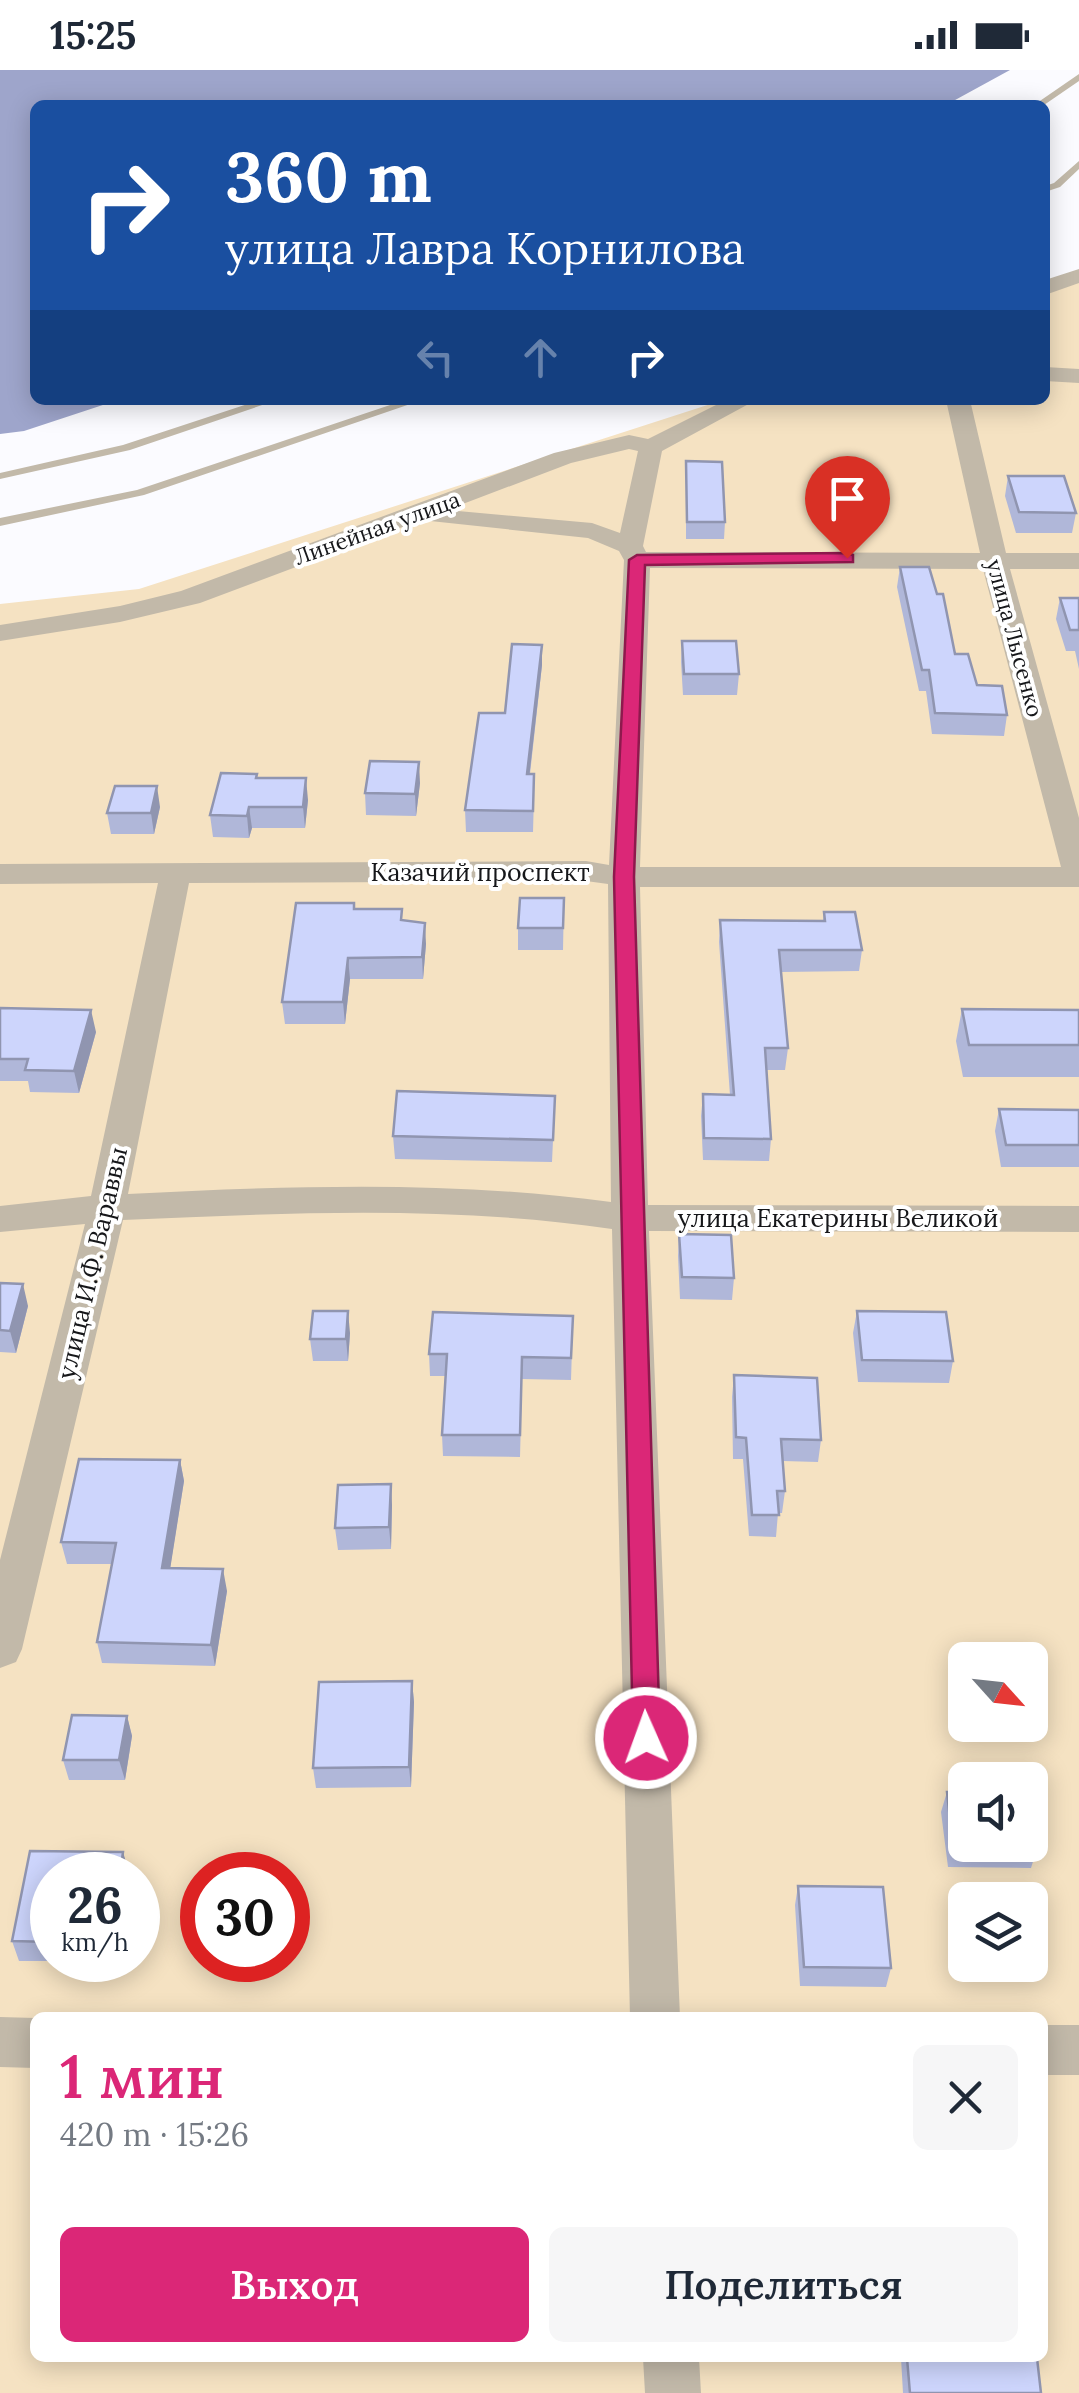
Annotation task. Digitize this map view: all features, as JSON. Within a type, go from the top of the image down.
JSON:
[{"type":"street","points":[[1050,286],[1079,276]]},
{"type":"street","points":[[1050,374],[1079,376]]},
{"type":"street","name":"Линейная улица","points":[[0,633],[120,614],[190,597],[563,458],[629,442],[651,447],[734,405]]},
{"type":"street","name":"улица Лысенко","points":[[959,405],[994,563],[1079,876]]},
{"type":"street","points":[[651,447],[634,553],[624,877],[630,1218],[656,2012]]},
{"type":"street","points":[[400,517],[448,516],[592,531],[634,553],[994,563],[1079,561]]},
{"type":"street","name":"Казачий проспект","points":[[0,874],[586,871],[624,877],[1079,876]]},
{"type":"street","name":"улица И.Ф. Вараввы","points":[[0,1650],[107,1208],[175,876]]},
{"type":"street","name":"улица Екатерины Великой","points":[[0,1219],[107,1208],[341,1197],[538,1205],[630,1218],[1079,1220]]},
{"type":"street","points":[[0,2042],[30,2043]]},
{"type":"street","points":[[1048,2050],[1079,2050]]},
{"type":"street","points":[[671,2362],[673,2393]]},
{"type":"lane","points":[[1045,100],[1079,77]]},
{"type":"lane","points":[[1050,187],[1079,164]]},
{"type":"lane","points":[[0,476],[126,448],[255,405]]},
{"type":"lane","points":[[0,522],[140,493],[401,405]]},
{"type":"shaded area","points":[[1079,275],[1079,2393],[0,2393],[0,604],[139,589],[708,405],[1050,405],[1050,285]]},
{"type":"water","points":[[0,70],[1010,70],[955,100],[30,100],[30,405],[103,405],[24,431],[0,434]]},
{"type":"building","points":[[686,461],[722,462],[725,522],[687,522]]},
{"type":"building","points":[[1008,476],[1064,476],[1076,513],[1019,512]]},
{"type":"building","points":[[900,567],[929,567],[937,594],[943,594],[955,654],[968,654],[977,685],[1002,686],[1007,715],[935,713],[929,670],[922,670]]},
{"type":"building","points":[[1060,598],[1079,598],[1079,630],[1070,630]]},
{"type":"building","points":[[682,641],[736,641],[739,674],[684,674]]},
{"type":"building","points":[[512,644],[542,645],[527,774],[534,774],[533,811],[465,810],[479,713],[505,713]]},
{"type":"building","points":[[370,761],[419,762],[415,794],[365,793]]},
{"type":"building","points":[[221,773],[306,778],[303,807],[249,807],[247,816],[210,815]]},
{"type":"building","points":[[115,786],[157,786],[151,813],[107,813]]},
{"type":"building","points":[[520,898],[564,898],[563,928],[518,928]]},
{"type":"building","points":[[296,903],[354,903],[354,909],[402,909],[401,920],[425,923],[422,957],[348,958],[343,1002],[282,1002]]},
{"type":"building","points":[[824,912],[855,912],[862,950],[779,950],[788,1048],[765,1048],[771,1139],[704,1138],[703,1094],[734,1095],[720,920],[825,921]]},
{"type":"building","points":[[0,1008],[91,1010],[74,1071],[25,1070],[28,1059],[0,1059]]},
{"type":"building","points":[[962,1009],[1079,1010],[1079,1045],[969,1045]]},
{"type":"building","points":[[397,1091],[555,1096],[553,1140],[393,1136]]},
{"type":"building","points":[[999,1109],[1079,1110],[1079,1145],[1006,1145]]},
{"type":"building","points":[[679,1234],[731,1235],[734,1278],[682,1277]]},
{"type":"building","points":[[0,1283],[23,1284],[10,1331],[0,1330]]},
{"type":"building","points":[[313,1311],[348,1311],[346,1339],[310,1339]]},
{"type":"building","points":[[857,1311],[946,1312],[953,1361],[862,1360]]},
{"type":"building","points":[[433,1312],[573,1316],[571,1358],[522,1357],[520,1435],[442,1435],[447,1354],[429,1354]]},
{"type":"building","points":[[734,1375],[817,1378],[821,1440],[781,1439],[785,1491],[777,1491],[779,1515],[752,1515],[746,1438],[736,1437]]},
{"type":"building","points":[[79,1459],[180,1460],[162,1568],[223,1569],[211,1645],[97,1642],[116,1543],[61,1542]]},
{"type":"building","points":[[391,1484],[389,1527],[335,1528],[338,1485]]},
{"type":"building","points":[[412,1681],[409,1767],[313,1768],[319,1682]]},
{"type":"building","points":[[72,1715],[127,1716],[119,1760],[63,1760]]},
{"type":"building","points":[[30,1851],[123,1852],[30,1852],[30,1941],[12,1941]]},
{"type":"building","points":[[798,1886],[883,1887],[891,1968],[804,1967]]},
{"type":"building","points":[[907,2362],[1037,2362],[1041,2393],[910,2393]]},
{"type":"route","points":[[646,1738],[624,877],[637,560],[847,558]]}]
